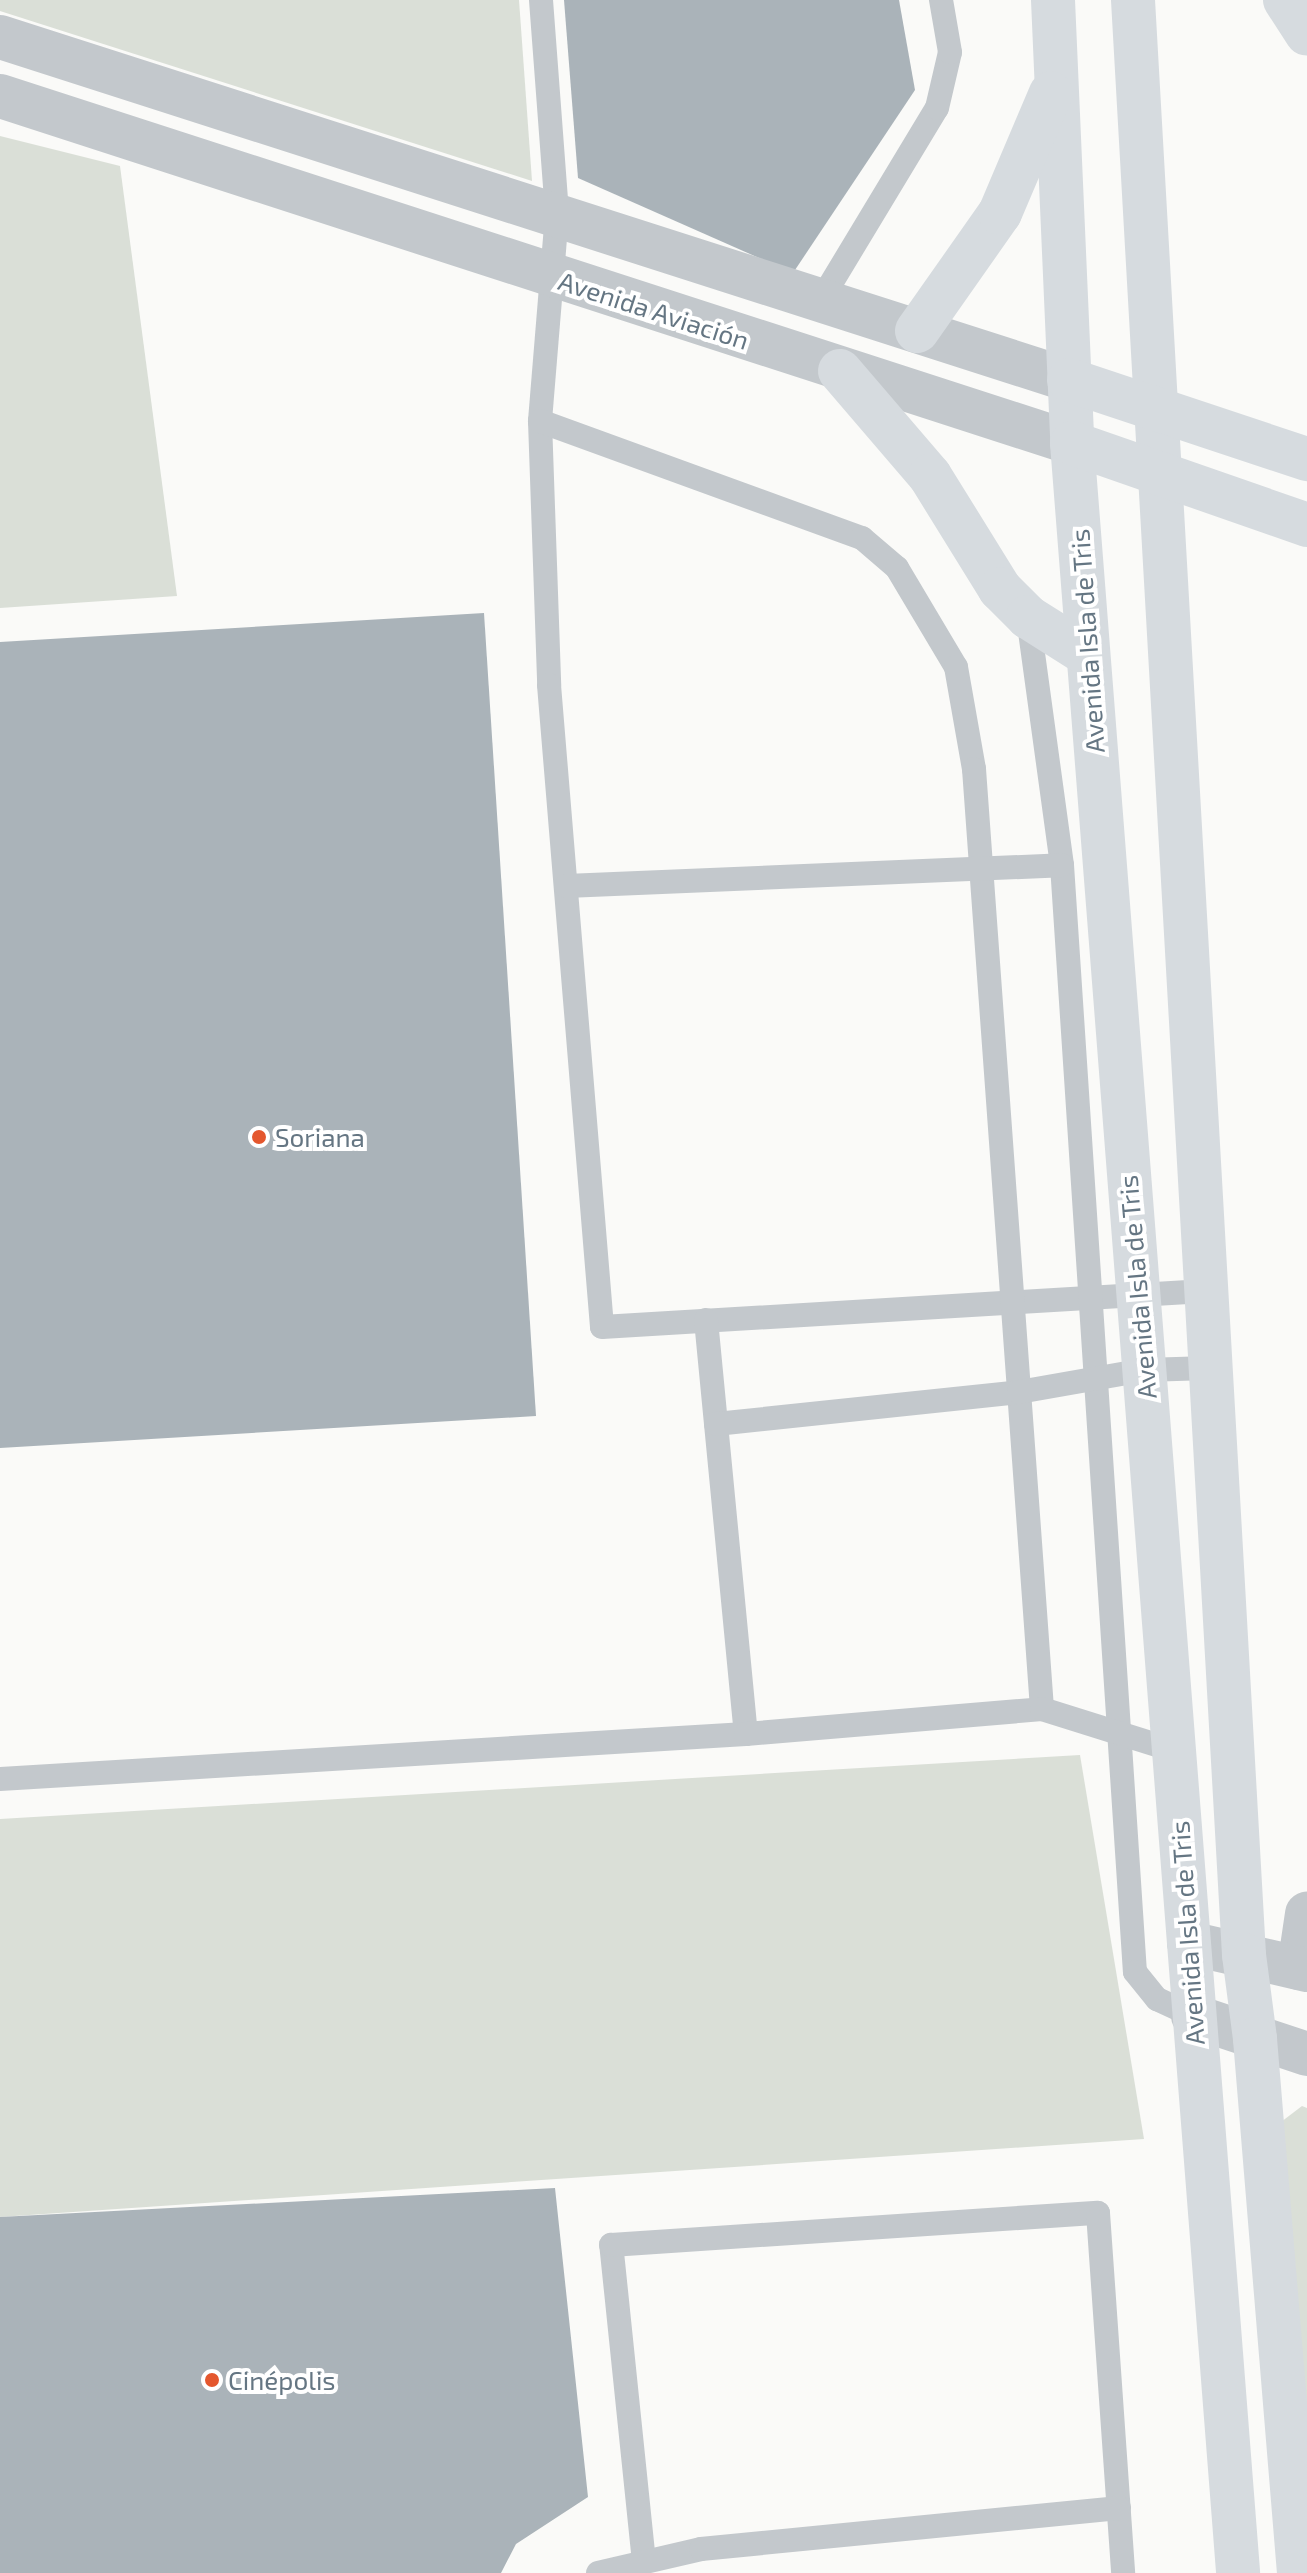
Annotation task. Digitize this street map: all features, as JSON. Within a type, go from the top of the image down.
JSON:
[{"type":"main road","name":"Avenida Isla de Tris","points":[[1053,0],[1072,443],[1238,2573]]},
{"type":"main road","points":[[1133,0],[1156,473],[1244,1955],[1255,2039],[1299,2573]]},
{"type":"main road","points":[[1285,0],[1307,34]]},
{"type":"main road","points":[[917,331],[1000,213],[1056,80]]},
{"type":"main road","points":[[840,371],[930,476],[1000,589],[1028,617],[1088,655]]},
{"type":"main road","points":[[1069,380],[1307,459]]},
{"type":"main road","name":"Avenida Aviación","points":[[1072,443],[1307,525]]},
{"type":"street","points":[[0,37],[1069,380]]},
{"type":"street","name":"Avenida Aviación","points":[[0,96],[840,371],[1072,443]]},
{"type":"street","points":[[1189,1943],[1303,1969],[1307,1914]]},
{"type":"street","points":[[1193,2016],[1307,2054]]},
{"type":"lane","points":[[541,0],[557,214],[540,421],[549,685],[602,1327],[1205,1291]]},
{"type":"lane","points":[[821,300],[937,108],[950,52],[941,0]]},
{"type":"lane","points":[[540,421],[862,538],[897,568],[956,667],[974,769],[1042,1709]]},
{"type":"lane","points":[[1028,617],[1062,865],[1092,1296],[1116,1730],[1135,1972],[1157,1999],[1193,2016]]},
{"type":"lane","points":[[566,886],[1062,865]]},
{"type":"lane","points":[[1072,998],[1114,993]]},
{"type":"lane","points":[[706,1320],[746,1734]]},
{"type":"lane","points":[[716,1424],[1019,1392],[1144,1370],[1209,1368]]},
{"type":"lane","points":[[0,1779],[746,1734],[1042,1709],[1173,1750]]},
{"type":"lane","points":[[644,2562],[611,2245],[1098,2213],[1123,2573]]},
{"type":"lane","points":[[598,2573],[644,2562],[702,2561],[1119,2508]]},
{"type":"shaded area","points":[[0,0],[519,0],[532,181],[0,11]]},
{"type":"shaded area","points":[[0,136],[120,166],[177,596],[0,608]]},
{"type":"shaded area","points":[[1080,1755],[1144,2139],[0,2217],[0,1819]]},
{"type":"shaded area","points":[[1302,2106],[1307,2108],[1307,2423],[1281,2122]]},
{"type":"building","points":[[564,0],[899,0],[915,90],[793,273],[578,178]]},
{"type":"building","name":"Soriana","points":[[484,613],[536,1416],[0,1448],[0,642]]},
{"type":"building","points":[[555,2188],[588,2497],[516,2544],[501,2573],[0,2573],[0,2217]]},
{"type":"place","name":"Soriana","points":[[259,1137]]},
{"type":"place","name":"Cinépolis","points":[[212,2380]]}]
